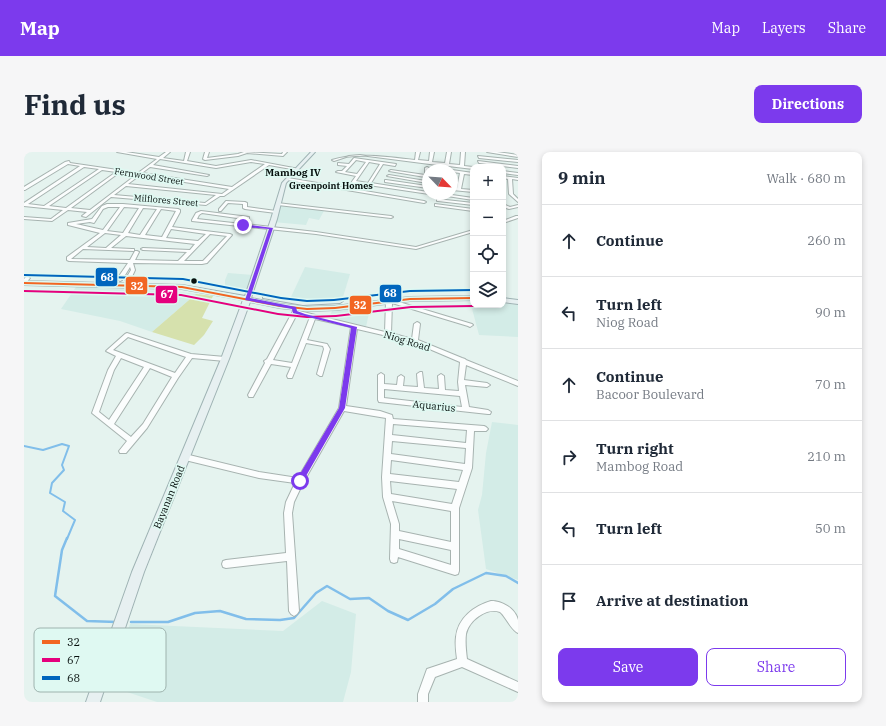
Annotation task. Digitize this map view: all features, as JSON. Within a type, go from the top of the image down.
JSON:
[{"type":"main road","name":"Bayanan Road","points":[[119,628],[138,572],[225,359],[248,297],[276,212],[281,189],[288,178],[313,152]]},
{"type":"main road","points":[[25,280],[120,279],[203,284],[295,310],[319,310],[365,301],[421,293],[470,294]]},
{"type":"main road","points":[[25,280],[164,286],[303,303],[389,301],[436,297],[470,298]]},
{"type":"main road","points":[[506,296],[518,297]]},
{"type":"main road","points":[[506,300],[518,302]]},
{"type":"main road","name":"Bayanan Road","points":[[93,702],[96,692]]},
{"type":"street","points":[[122,152],[216,166],[251,161],[296,169]]},
{"type":"street","points":[[141,155],[146,152]]},
{"type":"street","points":[[84,216],[168,152]]},
{"type":"street","points":[[185,162],[188,152]]},
{"type":"street","points":[[207,152],[205,158],[207,159],[247,152],[282,155],[285,152]]},
{"type":"street","points":[[383,157],[385,152]]},
{"type":"street","points":[[383,186],[401,152]]},
{"type":"street","points":[[416,161],[418,152]]},
{"type":"street","points":[[430,163],[432,152]]},
{"type":"street","points":[[447,164],[449,152]]},
{"type":"street","points":[[462,167],[463,152]]},
{"type":"street","points":[[480,152],[479,162],[518,167]]},
{"type":"street","points":[[489,152],[518,156]]},
{"type":"street","points":[[334,160],[349,155],[369,154],[383,157],[396,163],[422,171]]},
{"type":"street","points":[[479,157],[518,161]]},
{"type":"street","points":[[343,172],[355,159],[382,163],[416,161],[438,164]]},
{"type":"street","points":[[24,189],[70,161]]},
{"type":"street","points":[[349,188],[368,161]]},
{"type":"street","name":"Fernwood Street","points":[[66,163],[232,188]]},
{"type":"street","points":[[370,182],[382,163]]},
{"type":"street","name":"Milflores Street","points":[[110,196],[206,204],[219,195],[225,194],[268,164]]},
{"type":"street","points":[[339,164],[350,165]]},
{"type":"street","points":[[24,205],[83,166]]},
{"type":"street","points":[[149,166],[207,175]]},
{"type":"street","points":[[198,183],[216,166]]},
{"type":"street","points":[[458,166],[470,168]]},
{"type":"street","points":[[45,207],[101,169]]},
{"type":"street","points":[[24,218],[52,220],[119,171]]},
{"type":"street","points":[[391,171],[422,172]]},
{"type":"street","points":[[338,172],[343,172],[356,178],[383,186],[422,191]]},
{"type":"street","points":[[458,172],[470,173]]},
{"type":"street","points":[[462,172],[459,190],[470,191]]},
{"type":"street","points":[[506,172],[518,174]]},
{"type":"street","points":[[389,176],[422,181]]},
{"type":"street","points":[[506,177],[518,179]]},
{"type":"street","points":[[288,178],[424,202]]},
{"type":"street","points":[[510,178],[511,194],[518,201]]},
{"type":"street","points":[[386,181],[422,186]]},
{"type":"street","points":[[24,184],[30,185]]},
{"type":"street","points":[[125,185],[219,195]]},
{"type":"street","points":[[458,197],[470,199]]},
{"type":"street","points":[[435,212],[438,200],[470,204]]},
{"type":"street","points":[[220,210],[227,202],[245,203],[245,208],[276,212]]},
{"type":"street","points":[[278,204],[391,217]]},
{"type":"street","points":[[24,205],[90,211]]},
{"type":"street","points":[[123,205],[104,232],[69,258],[69,260],[132,263],[205,262],[230,235],[170,228]]},
{"type":"street","points":[[86,228],[94,220],[103,206],[123,205],[178,211],[163,239]]},
{"type":"street","points":[[436,205],[470,210]]},
{"type":"street","points":[[506,206],[509,208],[518,206]]},
{"type":"street","points":[[107,249],[125,234],[141,208]]},
{"type":"street","points":[[142,236],[159,209]]},
{"type":"street","points":[[243,225],[247,218],[201,212],[197,214],[194,220],[271,228],[416,248],[470,232]]},
{"type":"street","points":[[506,221],[518,217]]},
{"type":"street","points":[[94,220],[70,224],[104,232],[199,243]]},
{"type":"street","points":[[180,262],[210,232]]},
{"type":"street","points":[[128,280],[133,270],[132,263],[134,251],[138,247],[143,249],[191,251]]},
{"type":"street","points":[[82,248],[134,251]]},
{"type":"street","points":[[120,279],[124,270],[132,263]]},
{"type":"street","points":[[388,334],[389,301],[470,325]]},
{"type":"street","points":[[251,395],[295,310]]},
{"type":"street","name":"Niog Road","points":[[295,310],[354,327],[415,341],[518,384]]},
{"type":"street","points":[[290,376],[305,341],[313,316]]},
{"type":"street","points":[[415,341],[417,324]]},
{"type":"street","points":[[294,611],[288,514],[290,502],[300,481],[342,408],[354,327]]},
{"type":"street","points":[[176,376],[109,351],[127,335],[190,356],[225,359]]},
{"type":"street","points":[[305,341],[324,345],[327,349],[320,374]]},
{"type":"street","points":[[119,356],[95,413],[132,441]]},
{"type":"street","points":[[123,451],[145,426],[190,356]]},
{"type":"street","points":[[463,360],[460,382],[466,409]]},
{"type":"street","points":[[268,361],[294,365]]},
{"type":"street","points":[[110,424],[148,366]]},
{"type":"street","points":[[420,374],[421,389]]},
{"type":"street","points":[[381,375],[381,386],[462,394]]},
{"type":"street","points":[[441,376],[442,391]]},
{"type":"street","points":[[400,387],[401,377]]},
{"type":"street","points":[[460,382],[487,385]]},
{"type":"street","name":"Aquarius","points":[[381,386],[381,400],[488,412]]},
{"type":"street","points":[[342,408],[380,414],[390,417],[392,421],[387,456],[386,477],[387,497],[395,524],[394,556],[452,571],[455,569],[455,508],[468,468],[471,429]]},
{"type":"street","points":[[392,421],[484,429]]},
{"type":"street","points":[[390,438],[470,446]]},
{"type":"street","points":[[387,456],[468,468]]},
{"type":"street","points":[[185,457],[259,475],[300,481]]},
{"type":"street","points":[[386,477],[463,486]]},
{"type":"street","points":[[387,497],[455,508]]},
{"type":"street","points":[[395,534],[454,547]]},
{"type":"street","points":[[226,564],[291,556]]},
{"type":"street","points":[[462,662],[462,630],[476,612],[494,606],[501,607],[518,628]]},
{"type":"street","points":[[423,702],[423,694],[431,673],[462,662],[518,687]]},
{"type":"shaded area","points":[[278,204],[325,209],[319,220],[309,218],[306,225],[273,222]]},
{"type":"shaded area","points":[[305,267],[350,274],[343,297],[317,300],[290,299]]},
{"type":"shaded area","points":[[228,273],[253,275],[248,290],[225,286],[225,280]]},
{"type":"shaded area","points":[[76,287],[196,294],[152,332],[120,321],[61,309]]},
{"type":"shaded area","points":[[506,303],[518,305],[518,337],[479,335],[472,308],[506,308]]},
{"type":"shaded area","points":[[362,307],[370,308],[366,327],[329,318],[332,311]]},
{"type":"shaded area","points":[[492,422],[518,425],[518,580],[486,569],[478,510],[482,495],[486,453]]},
{"type":"shaded area","points":[[322,601],[356,614],[351,672],[343,702],[157,702],[127,692],[166,692],[166,628],[128,628],[130,624],[283,631]]},
{"type":"green space","points":[[196,294],[213,296],[202,318],[213,321],[204,335],[194,345],[152,332]]},
{"type":"waterway","points":[[24,446],[43,450],[62,444],[69,446],[62,465],[64,470],[52,483],[50,493],[65,502],[63,511],[75,520],[67,539]]},
{"type":"waterway","points":[[67,538],[62,550],[55,596],[87,621],[117,622]]},
{"type":"waterway","points":[[131,622],[168,622],[195,613],[220,611],[246,619],[280,620],[294,618],[316,593],[327,586],[350,599],[369,598],[388,611],[408,620],[435,604],[453,589],[486,573],[506,576],[518,583]]},
{"type":"transit line","name":"68","points":[[24,275],[183,279],[281,298],[307,301],[334,300],[410,291],[470,290]]},
{"type":"transit line","name":"32","points":[[24,283],[182,287],[280,306],[307,309],[335,308],[410,299],[470,298]]},
{"type":"transit line","name":"67","points":[[24,291],[181,295],[278,314],[307,317],[336,316],[411,307],[470,306]]},
{"type":"district","name":"Mambog IV","points":[[293,172]]},
{"type":"district","name":"Greenpoint Homes","points":[[331,185]]},
{"type":"route","points":[[243,225],[271,228],[247,299],[294,308],[295,312],[304,315],[354,327],[342,408],[300,481]]}]
